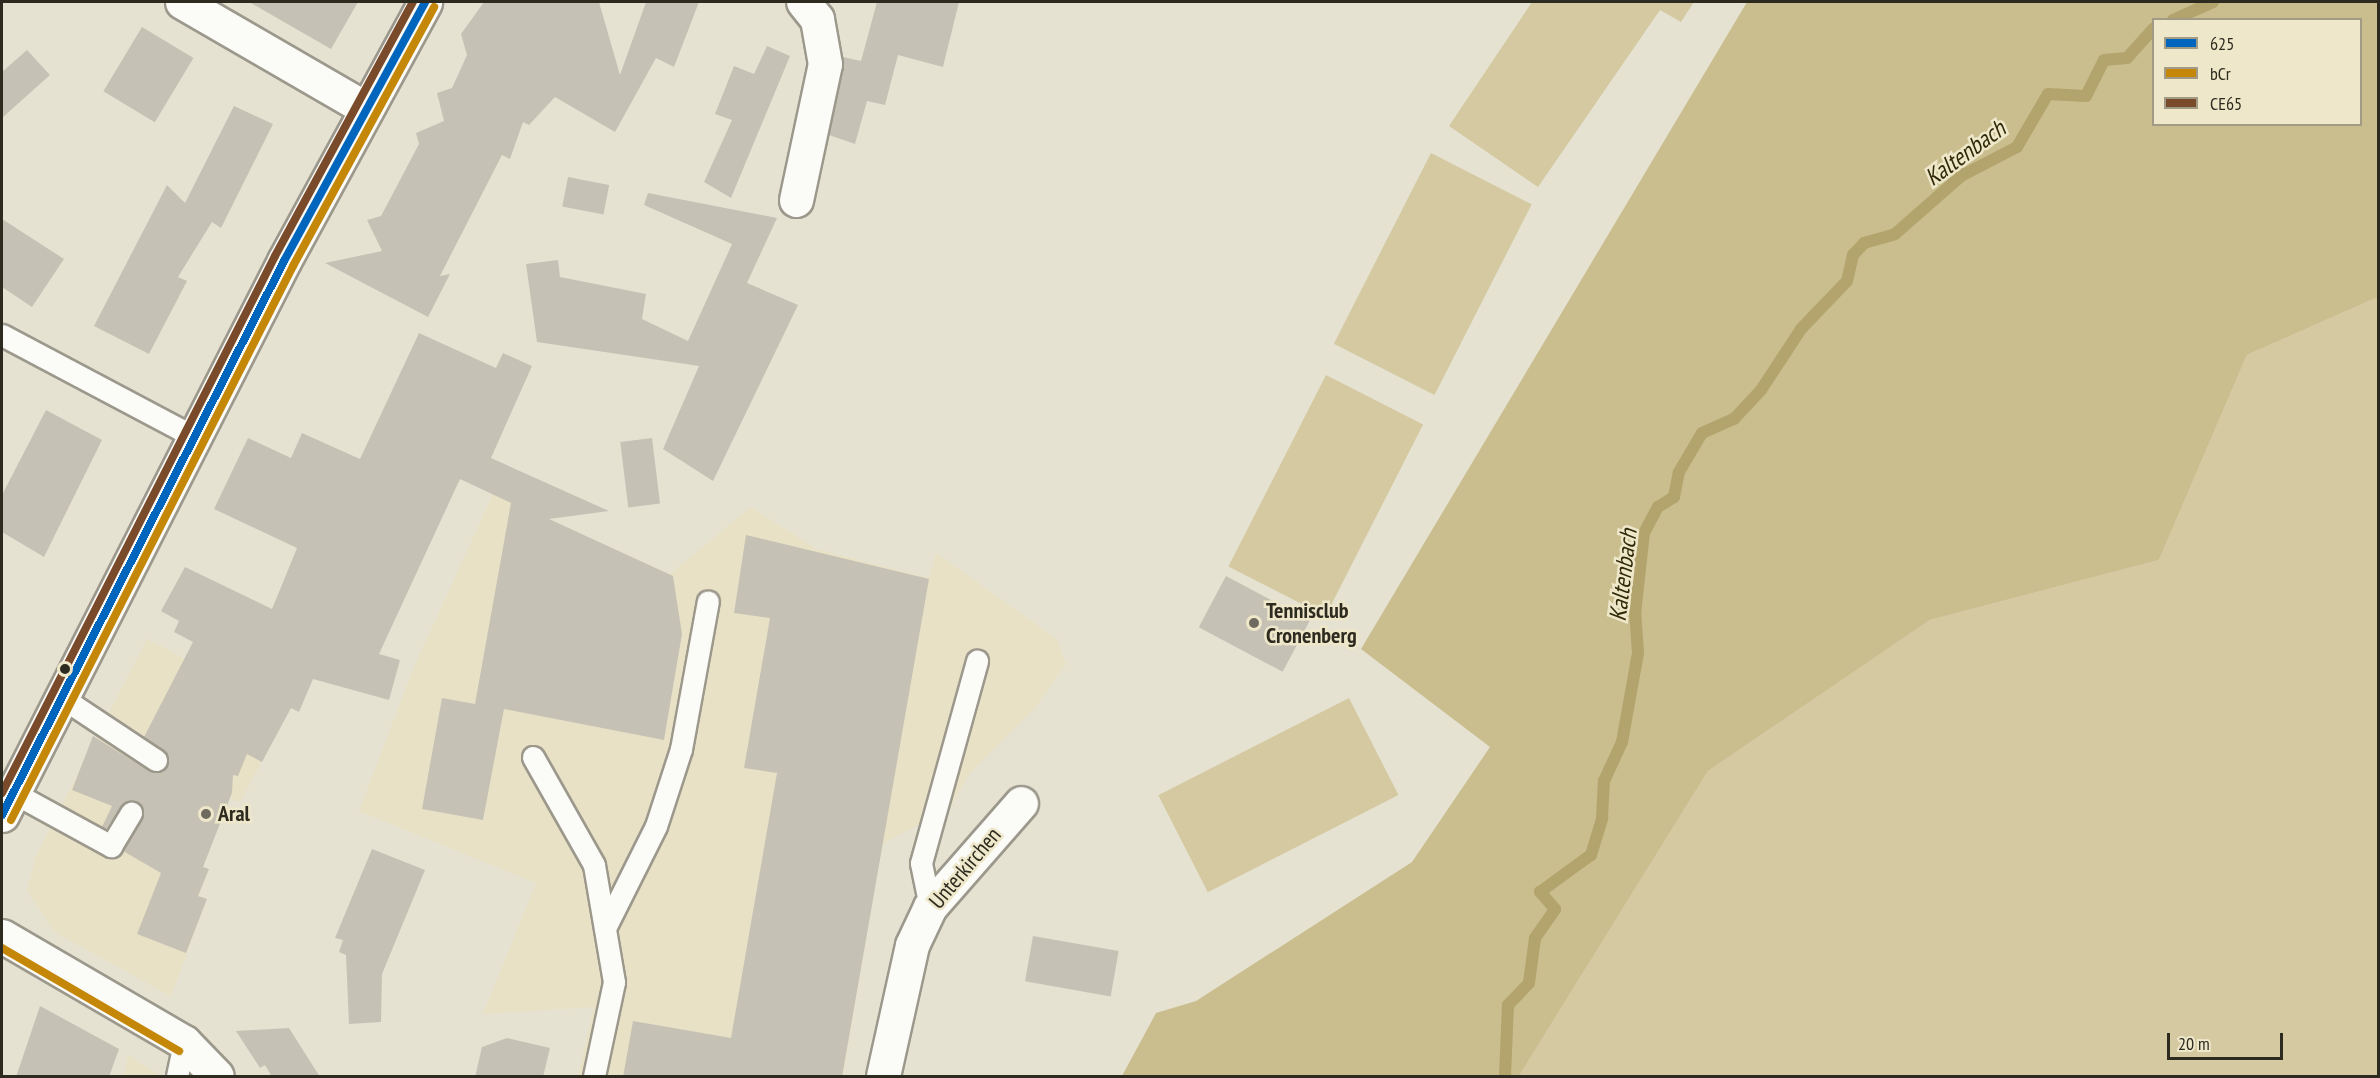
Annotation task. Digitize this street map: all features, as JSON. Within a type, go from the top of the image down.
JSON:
[{"type":"street","points":[[182,2],[366,108]]},
{"type":"street","points":[[8,804],[195,436],[366,108],[425,2]]},
{"type":"street","points":[[796,200],[825,64],[817,19],[803,2]]},
{"type":"street","name":"Unterkirchen","points":[[883,1077],[912,945],[930,907],[1021,803]]},
{"type":"street","points":[[2,936],[184,1042],[217,1077]]},
{"type":"lane","points":[[2,335],[195,436]]},
{"type":"lane","points":[[605,928],[656,826],[681,749],[708,601]]},
{"type":"lane","points":[[930,907],[921,864],[977,661]]},
{"type":"lane","points":[[61,697],[156,760]]},
{"type":"lane","points":[[533,757],[594,865],[614,982],[594,1077]]},
{"type":"lane","points":[[8,804],[111,846],[131,813]]},
{"type":"lane","points":[[177,1077],[184,1042]]},
{"type":"shaded area","points":[[1532,2],[1694,2],[1681,22],[1660,10],[1538,187],[1449,126]]},
{"type":"shaded area","points":[[1747,2],[2378,2],[2378,297],[2247,355],[2159,560],[1930,620],[1708,771],[1519,1076],[1122,1076],[1156,1013],[1196,1001],[1412,862],[1490,747],[1361,649]]},
{"type":"shaded area","points":[[1431,153],[1532,204],[1435,395],[1334,344]]},
{"type":"shaded area","points":[[2378,297],[2378,1076],[1519,1076],[1708,771],[1930,620],[2159,560],[2247,355]]},
{"type":"shaded area","points":[[1326,375],[1423,424],[1326,616],[1228,567]]},
{"type":"shaded area","points":[[493,494],[670,574],[751,507],[816,549],[929,578],[936,553],[1057,639],[1066,664],[1035,708],[970,773],[950,808],[882,844],[843,1076],[578,1076],[594,1007],[483,1014],[536,883],[359,811],[414,667]]},
{"type":"shaded area","points":[[147,639],[288,712],[240,802],[230,798],[203,867],[208,870],[199,895],[207,899],[171,996],[54,932],[27,890],[36,856]]},
{"type":"shaded area","points":[[1349,698],[1398,795],[1208,892],[1158,795]]},
{"type":"shaded area","points":[[128,1055],[160,1076],[124,1076]]},
{"type":"building","points":[[249,2],[358,2],[331,49]]},
{"type":"building","points":[[484,2],[599,2],[620,75],[646,2],[699,2],[674,67],[656,58],[615,132],[555,97],[529,125],[523,122],[510,159],[502,155],[440,276],[450,274],[428,317],[325,263],[382,251],[367,220],[381,216],[419,144],[416,133],[444,121],[437,93],[452,88],[467,55],[461,34]]},
{"type":"building","points":[[877,2],[959,2],[943,67],[898,55],[885,105],[867,101],[855,144],[829,135],[843,57],[861,61]]},
{"type":"building","points":[[142,27],[193,58],[155,122],[103,91]]},
{"type":"building","points":[[767,46],[790,56],[731,198],[704,182],[732,120],[715,114],[734,66],[754,74]]},
{"type":"building","points":[[27,50],[50,75],[2,118],[2,72]]},
{"type":"building","points":[[234,106],[273,124],[221,228],[212,222],[178,277],[187,281],[149,354],[94,326],[167,185],[185,203]]},
{"type":"building","points":[[568,177],[609,185],[604,214],[562,206]]},
{"type":"building","points":[[648,193],[777,218],[747,283],[798,305],[713,481],[663,449],[699,366],[537,342],[526,264],[558,260],[560,277],[646,294],[642,319],[688,341],[732,244],[644,205]]},
{"type":"building","points":[[2,219],[64,259],[32,307],[2,287]]},
{"type":"building","points":[[419,333],[496,368],[503,353],[532,366],[491,458],[609,511],[549,519],[673,576],[682,634],[664,740],[504,709],[483,820],[422,809],[442,698],[475,704],[511,503],[460,479],[379,654],[400,660],[389,700],[313,679],[299,712],[291,708],[262,762],[247,754],[238,776],[233,775],[232,793],[203,867],[209,869],[198,896],[207,899],[186,953],[137,934],[161,873],[123,851],[142,819],[138,802],[124,802],[106,829],[102,827],[112,806],[72,790],[93,736],[149,771],[166,767],[167,754],[144,737],[193,642],[174,632],[179,621],[161,611],[185,567],[272,609],[297,548],[214,509],[248,438],[291,458],[302,433],[360,459]]},
{"type":"building","points":[[46,410],[102,440],[44,557],[2,532],[2,495]]},
{"type":"building","points":[[652,438],[660,504],[628,507],[620,442]]},
{"type":"building","points":[[746,535],[929,579],[842,1077],[623,1077],[633,1021],[731,1038],[777,773],[744,768],[770,618],[734,613]]},
{"type":"building","name":"Tennisclub Cronenberg","points":[[1226,576],[1310,621],[1283,672],[1199,627]]},
{"type":"building","points":[[372,849],[425,870],[382,974],[381,1022],[349,1024],[346,955],[339,952],[343,940],[335,938]]},
{"type":"building","points":[[1033,936],[1119,951],[1111,996],[1025,981]]},
{"type":"building","points":[[40,1006],[119,1049],[109,1077],[16,1077]]},
{"type":"building","points":[[289,1028],[320,1077],[272,1077],[265,1065],[260,1068],[236,1031]]},
{"type":"building","points":[[507,1038],[550,1048],[543,1077],[475,1077],[482,1047]]},
{"type":"waterway","name":"Kaltenbach","points":[[2177,18],[2213,2]]},
{"type":"waterway","name":"Kaltenbach","points":[[1505,1076],[1508,1005],[1529,983],[1535,938],[1555,909],[1540,892],[1591,855],[1602,818],[1604,781],[1622,742],[1638,653],[1635,614],[1644,533],[1658,507],[1674,497],[1679,472],[1702,433],[1734,419],[1761,390],[1801,329],[1847,281],[1853,255],[1864,243],[1895,234],[1961,176],[2017,147],[2048,94],[2086,96],[2104,60],[2127,58],[2152,30]]},
{"type":"transit line","name":"CE65","points":[[2,793],[275,256],[413,2]]},
{"type":"transit line","name":"625","points":[[2,815],[284,261],[425,2]]},
{"type":"transit line","name":"bCr","points":[[11,820],[293,266],[434,7]]},
{"type":"transit line","name":"bCr","points":[[2,948],[179,1051]]},
{"type":"place","name":"Tennisclub Cronenberg","points":[[1254,623]]},
{"type":"place","name":"Aral","points":[[206,814]]}]
